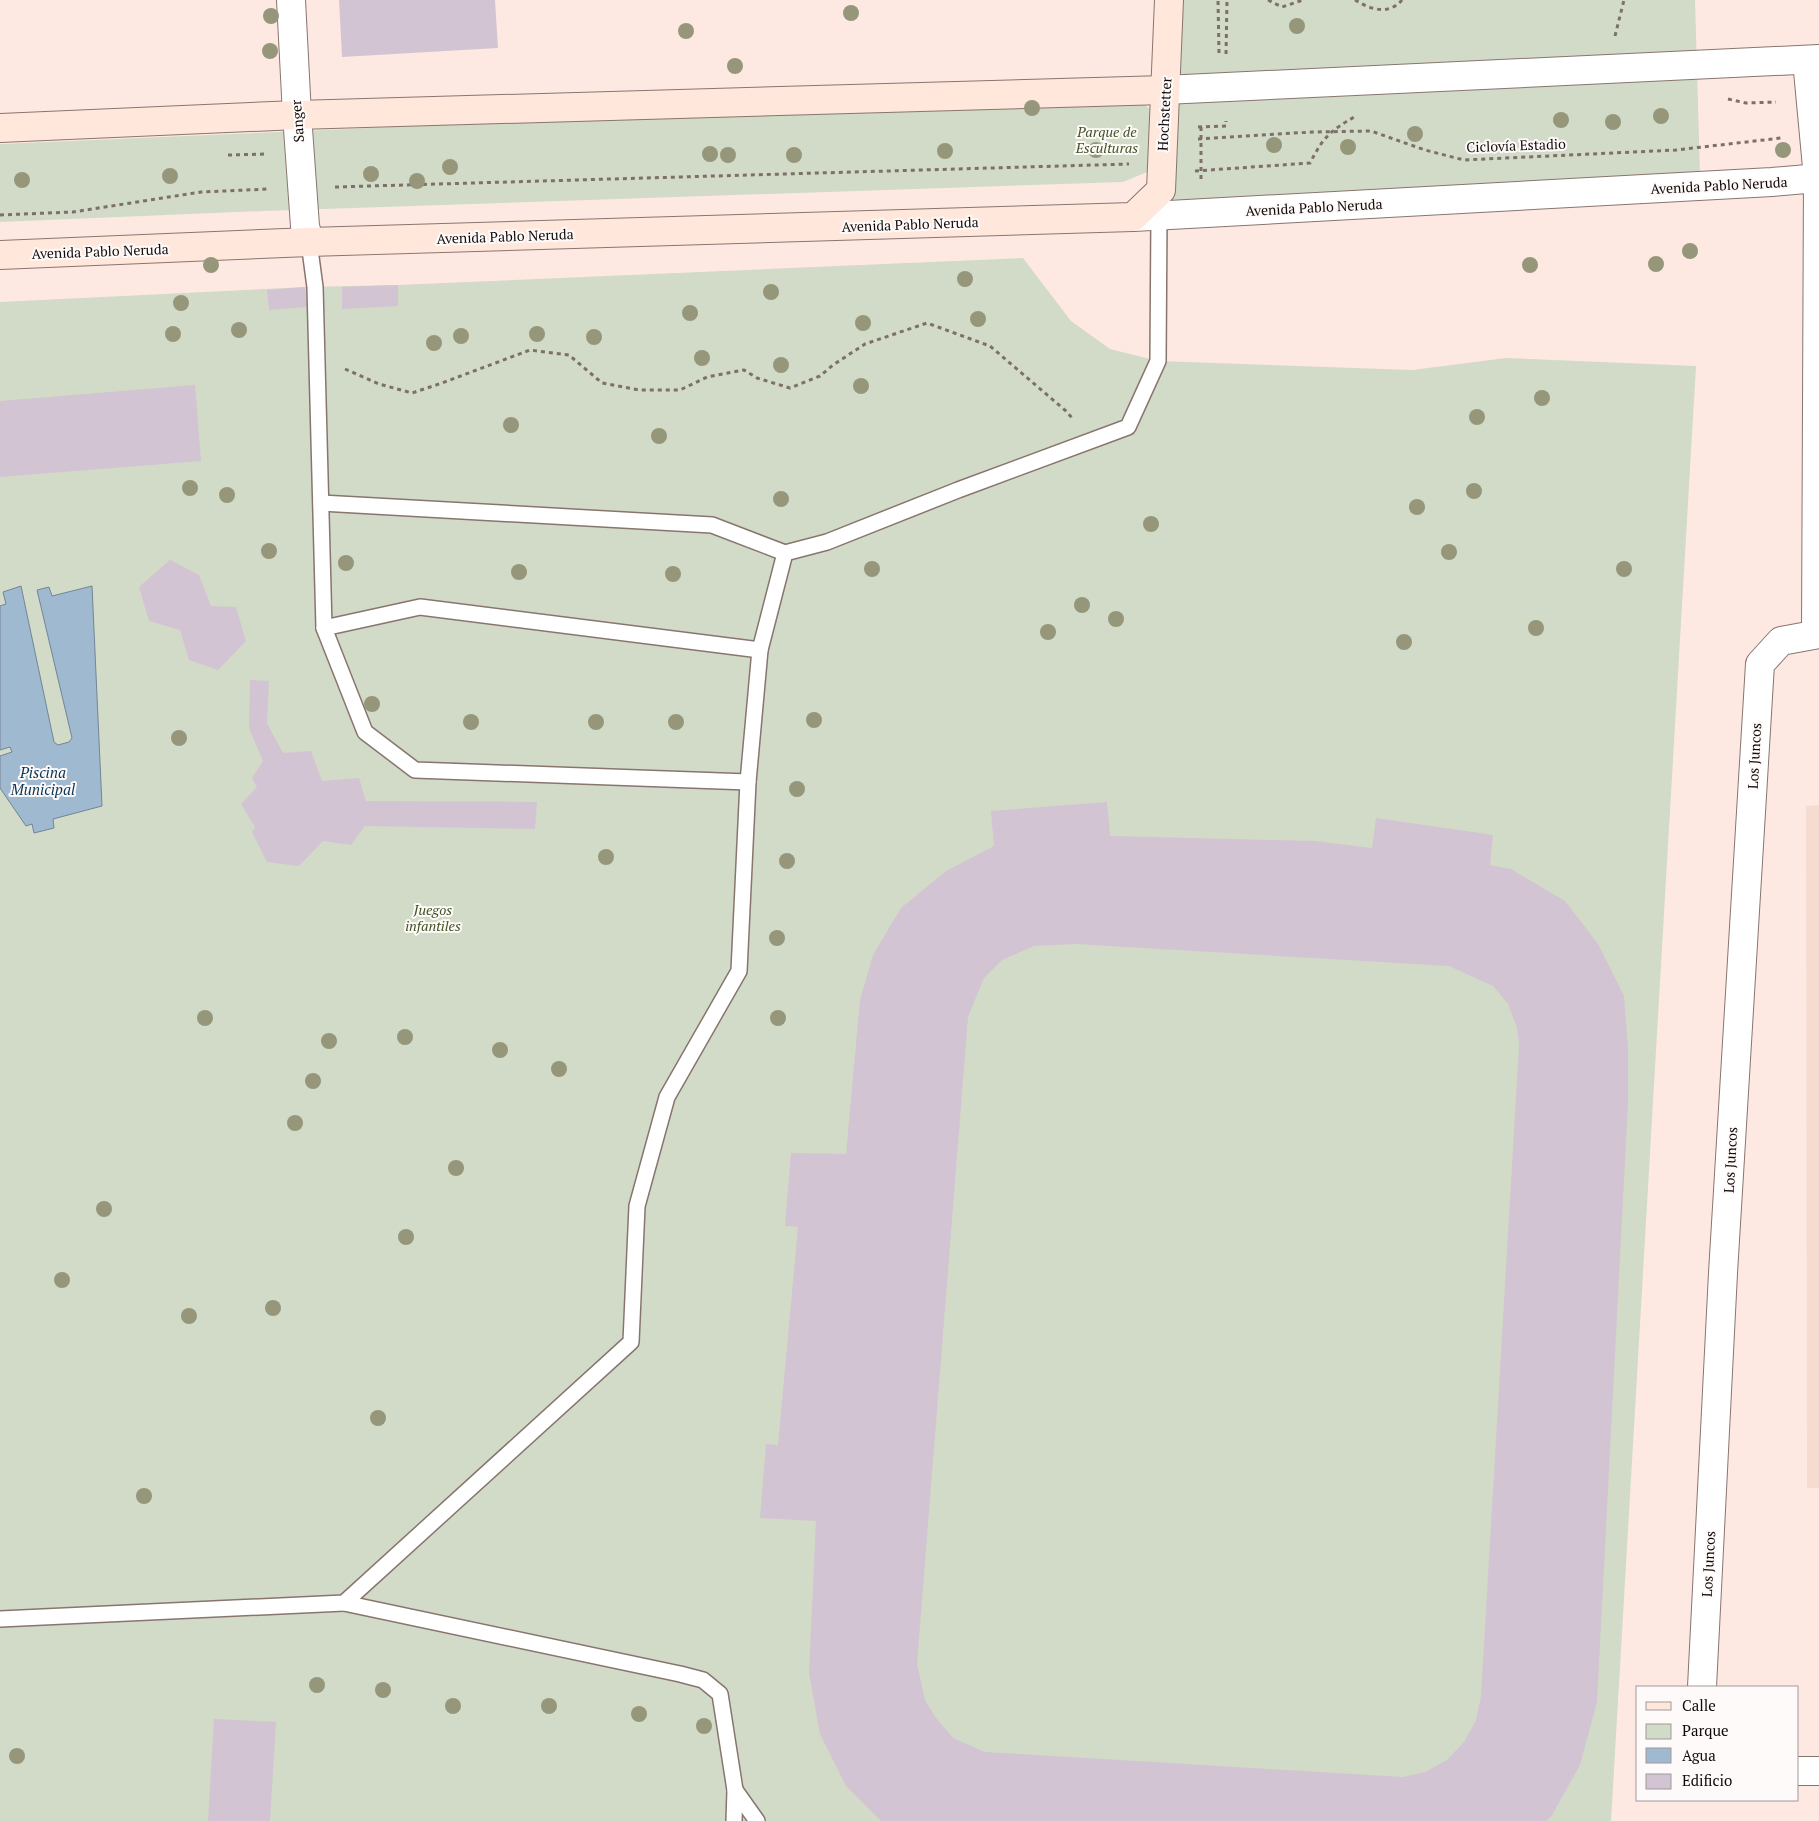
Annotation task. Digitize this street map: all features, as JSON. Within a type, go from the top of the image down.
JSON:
[{"type":"main road","name":"Hochstetter","points":[[1146,216],[1161,190],[1169,0]]},
{"type":"main road","points":[[0,128],[297,115],[1164,90]]},
{"type":"main road","name":"Avenida Pablo Neruda","points":[[0,255],[309,242],[1146,216]]},
{"type":"street","name":"Sanger","points":[[291,0],[302,188],[305,226],[309,242]]},
{"type":"street","points":[[1164,90],[1813,59],[1811,100],[1819,178],[1818,634]]},
{"type":"street","name":"Avenida Pablo Neruda","points":[[1146,216],[1819,178]]},
{"type":"street","name":"Los Juncos","points":[[1702,1686],[1723,1273],[1760,664],[1781,641],[1818,634]]},
{"type":"street","points":[[1799,1771],[1819,1771]]},
{"type":"lane","points":[[321,503],[712,525],[784,553],[827,542],[958,490],[1128,427],[1158,361],[1146,216]]},
{"type":"lane","points":[[309,242],[315,287],[324,628],[365,732],[414,770],[748,782]]},
{"type":"lane","points":[[344,1603],[631,1342],[637,1206],[667,1097],[738,971],[748,782],[760,650],[784,553]]},
{"type":"lane","points":[[324,628],[420,608],[760,650]]},
{"type":"lane","points":[[0,1619],[344,1603],[703,1680],[720,1694],[735,1790],[734,1821]]},
{"type":"lane","points":[[735,1790],[757,1821]]},
{"type":"path","points":[[1268,0],[1282,7],[1303,0]]},
{"type":"path","points":[[1355,0],[1376,10],[1387,10],[1399,4],[1402,0]]},
{"type":"path","points":[[1727,99],[1746,103],[1811,100]]},
{"type":"path","points":[[0,215],[73,212],[201,192],[1162,167],[1201,171],[1310,163],[1330,131],[1360,114]]},
{"type":"path","name":"Ciclovía Estadio","points":[[1194,139],[1330,131],[1371,131],[1425,150],[1464,160],[1676,150],[1756,140],[1814,136]]},
{"type":"path","points":[[317,358],[379,384],[412,393],[530,350],[569,355],[602,383],[639,390],[680,390],[707,377],[744,370],[757,378],[790,388],[820,376],[865,344],[927,323],[990,346],[1066,411],[1090,441]]},
{"type":"shaded area","points":[[1819,805],[1819,1488],[1807,1488],[1806,806]]},
{"type":"green space","points":[[1184,0],[1695,0],[1700,175],[1169,206],[1175,99]]},
{"type":"green space","name":"Parque de Esculturas","points":[[1134,95],[1153,112],[1152,170],[1123,182],[264,211],[0,222],[0,144]]},
{"type":"green space","name":"Juegos infantiles","points":[[1023,258],[1071,321],[1110,349],[1158,361],[1412,370],[1506,358],[1696,366],[1611,1821],[0,1821],[0,302],[305,287],[398,285]]},
{"type":"water","name":"Piscina Municipal","points":[[21,586],[54,742],[58,745],[69,742],[72,738],[37,590],[49,587],[52,596],[92,586],[102,806],[53,819],[54,828],[34,833],[32,824],[26,826],[0,788],[0,756],[12,752],[10,747],[0,750],[0,606],[6,604],[3,592]]},
{"type":"building","points":[[339,0],[495,0],[498,48],[342,57]]},
{"type":"building","points":[[398,285],[398,306],[342,309],[342,287]]},
{"type":"building","points":[[305,287],[307,307],[269,310],[267,290]]},
{"type":"building","points":[[195,385],[201,461],[0,477],[0,401]]},
{"type":"building","points":[[170,560],[199,575],[211,606],[236,607],[246,641],[218,670],[189,660],[180,630],[149,621],[139,587]]},
{"type":"building","points":[[250,680],[269,681],[267,723],[283,753],[311,751],[322,781],[359,778],[366,801],[537,802],[535,829],[365,826],[351,845],[323,841],[299,866],[267,862],[252,832],[255,827],[241,804],[257,787],[252,778],[263,761],[249,728]]},
{"type":"building","points":[[1107,802],[1110,836],[1315,841],[1372,848],[1376,818],[1493,835],[1490,865],[1511,869],[1565,901],[1598,944],[1624,996],[1628,1048],[1628,1103],[1597,1702],[1580,1765],[1551,1817],[1546,1821],[881,1821],[846,1786],[820,1734],[809,1673],[816,1521],[760,1518],[766,1444],[778,1445],[798,1227],[785,1226],[791,1153],[846,1154],[860,1000],[873,955],[901,908],[946,871],[994,846],[991,811]],"holes":[[[1075,944],[1449,966],[1493,986],[1508,1004],[1517,1028],[1519,1045],[1481,1696],[1476,1720],[1464,1742],[1447,1760],[1425,1772],[1403,1777],[985,1752],[953,1738],[936,1718],[925,1700],[917,1664],[968,1017],[984,978],[1002,960],[1034,946]]]},
{"type":"building","points":[[214,1719],[276,1722],[270,1821],[208,1821]]}]
